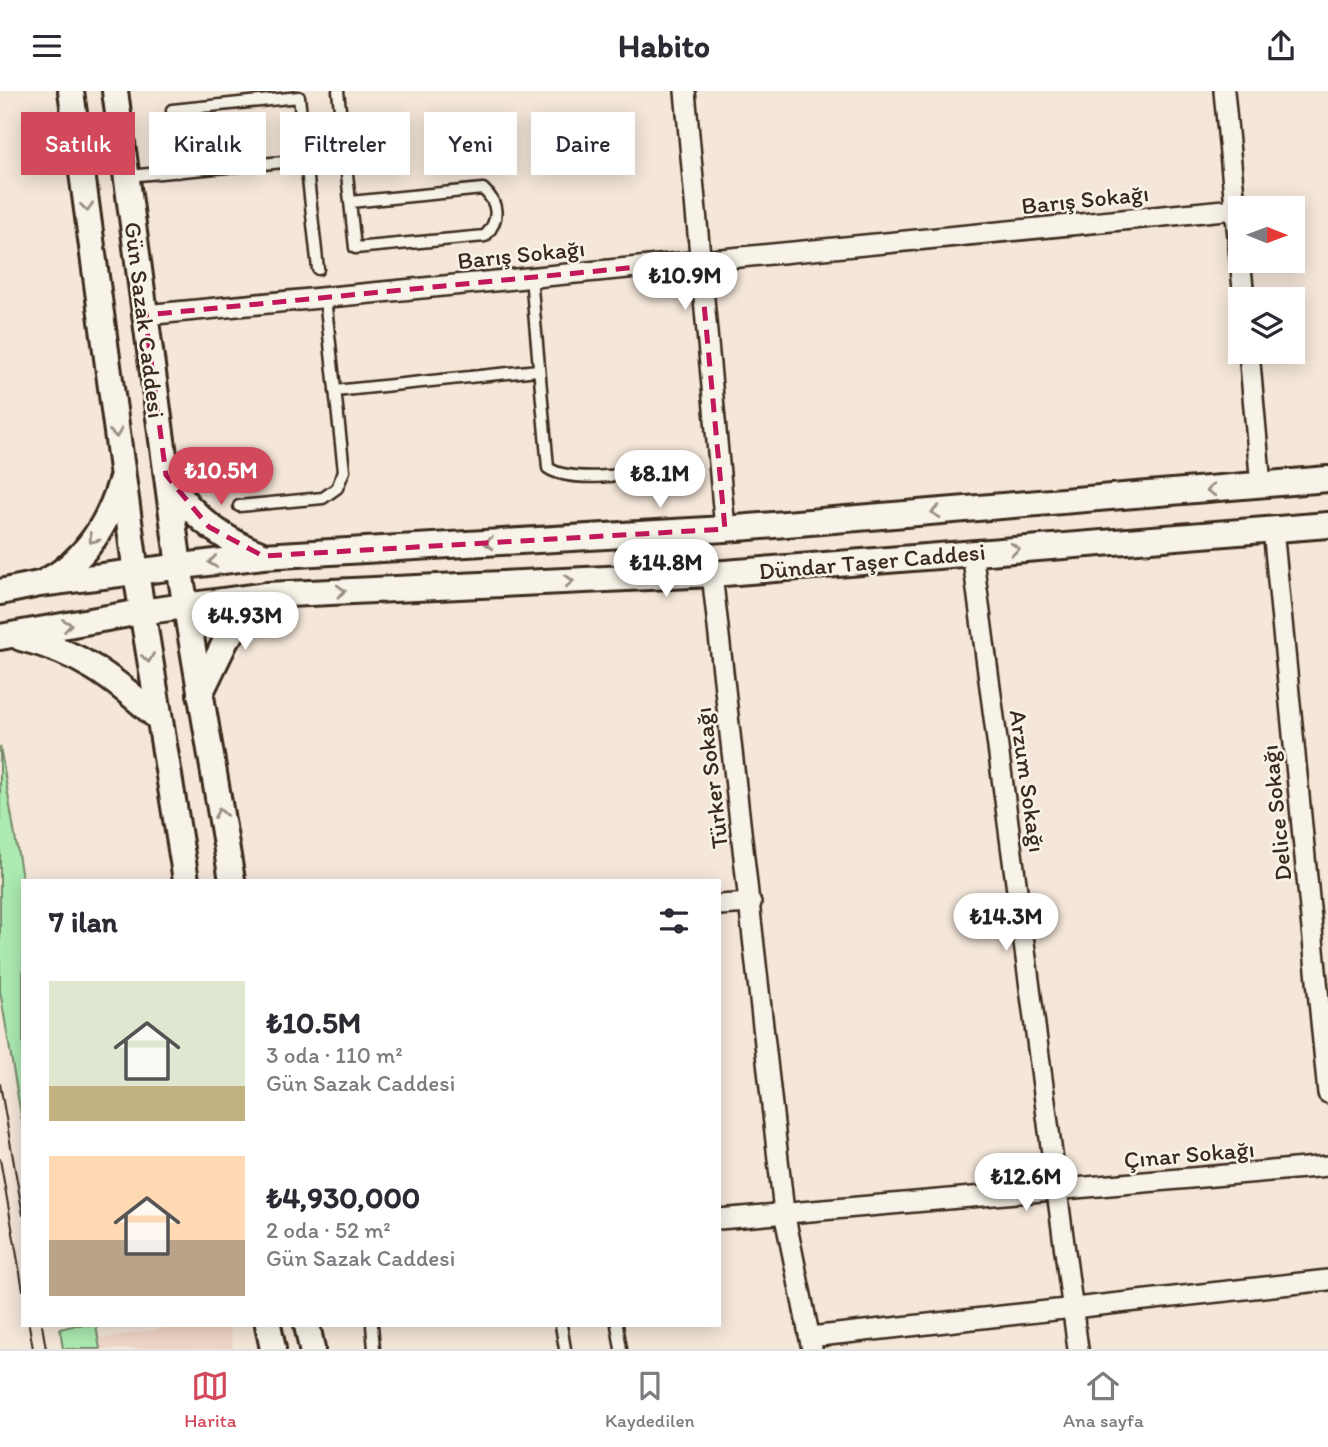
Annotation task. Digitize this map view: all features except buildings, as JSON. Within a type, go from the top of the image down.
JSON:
[{"type":"street","name":"Gün Sazak Caddesi","points":[[71,91],[141,612],[186,879]]},
{"type":"street","name":"Gün Sazak Caddesi","points":[[115,91],[178,566],[232,879]]},
{"type":"street","points":[[685,91],[725,529]]},
{"type":"street","points":[[1224,91],[1234,196]]},
{"type":"street","name":"Barış Sokağı","points":[[145,315],[1228,210]]},
{"type":"street","points":[[1250,364],[1261,486]]},
{"type":"street","points":[[166,474],[178,494],[209,527],[263,556]]},
{"type":"street","points":[[39,584],[68,566],[92,541],[110,511],[122,477]]},
{"type":"street","name":"Dündar Taşer Caddesi","points":[[0,592],[39,584],[263,556],[725,529],[1328,479]]},
{"type":"street","name":"Dündar Taşer Caddesi","points":[[5,636],[141,612],[267,595],[712,574],[1328,525]]},
{"type":"street","name":"Delice Sokağı","points":[[1273,529],[1328,1093]]},
{"type":"street","name":"Arzum Sokağı","points":[[972,552],[1079,1349]]},
{"type":"street","name":"Türker Sokağı","points":[[712,574],[784,1212],[811,1343]]},
{"type":"street","points":[[200,695],[207,675],[227,638],[267,595]]},
{"type":"street","points":[[5,636],[58,647],[103,671],[158,718]]},
{"type":"street","points":[[721,905],[751,903]]},
{"type":"street","name":"Çınar Sokağı","points":[[721,1219],[1328,1166]]},
{"type":"street","points":[[811,1343],[1073,1308],[1328,1280]]},
{"type":"street","points":[[268,1327],[273,1349]]},
{"type":"street","points":[[307,1327],[312,1349]]},
{"type":"lane","points":[[338,91],[350,202],[355,248],[485,236],[496,220],[494,202],[483,189],[350,202]]},
{"type":"lane","points":[[172,112],[299,97],[301,112]]},
{"type":"lane","points":[[126,176],[149,174]]},
{"type":"lane","points":[[308,175],[318,269]]},
{"type":"lane","points":[[531,277],[548,468],[553,472],[578,476],[681,468]]},
{"type":"lane","points":[[239,506],[323,498],[337,488],[344,471],[325,297]]},
{"type":"lane","points":[[335,391],[538,370]]},
{"type":"lane","points":[[372,1327],[374,1349]]},
{"type":"lane","points":[[561,1327],[565,1349]]},
{"type":"lane","points":[[617,1327],[621,1349]]},
{"type":"highlighted area","points":[[700,261],[725,529],[263,556],[209,527],[166,475],[145,315]]},
{"type":"shaded area","points":[[169,1327],[229,1327],[233,1349],[94,1349],[92,1340]]},
{"type":"green space","points":[[0,746],[22,879],[21,1115],[0,991]]},
{"type":"green space","points":[[96,1327],[100,1349],[63,1349],[60,1329]]},
{"type":"tram line","points":[[0,1084],[21,1204]]},
{"type":"tram line","points":[[0,1159],[21,1279]]},
{"type":"tram line","points":[[29,1327],[33,1349]]},
{"type":"tram line","points":[[42,1327],[46,1349]]}]
